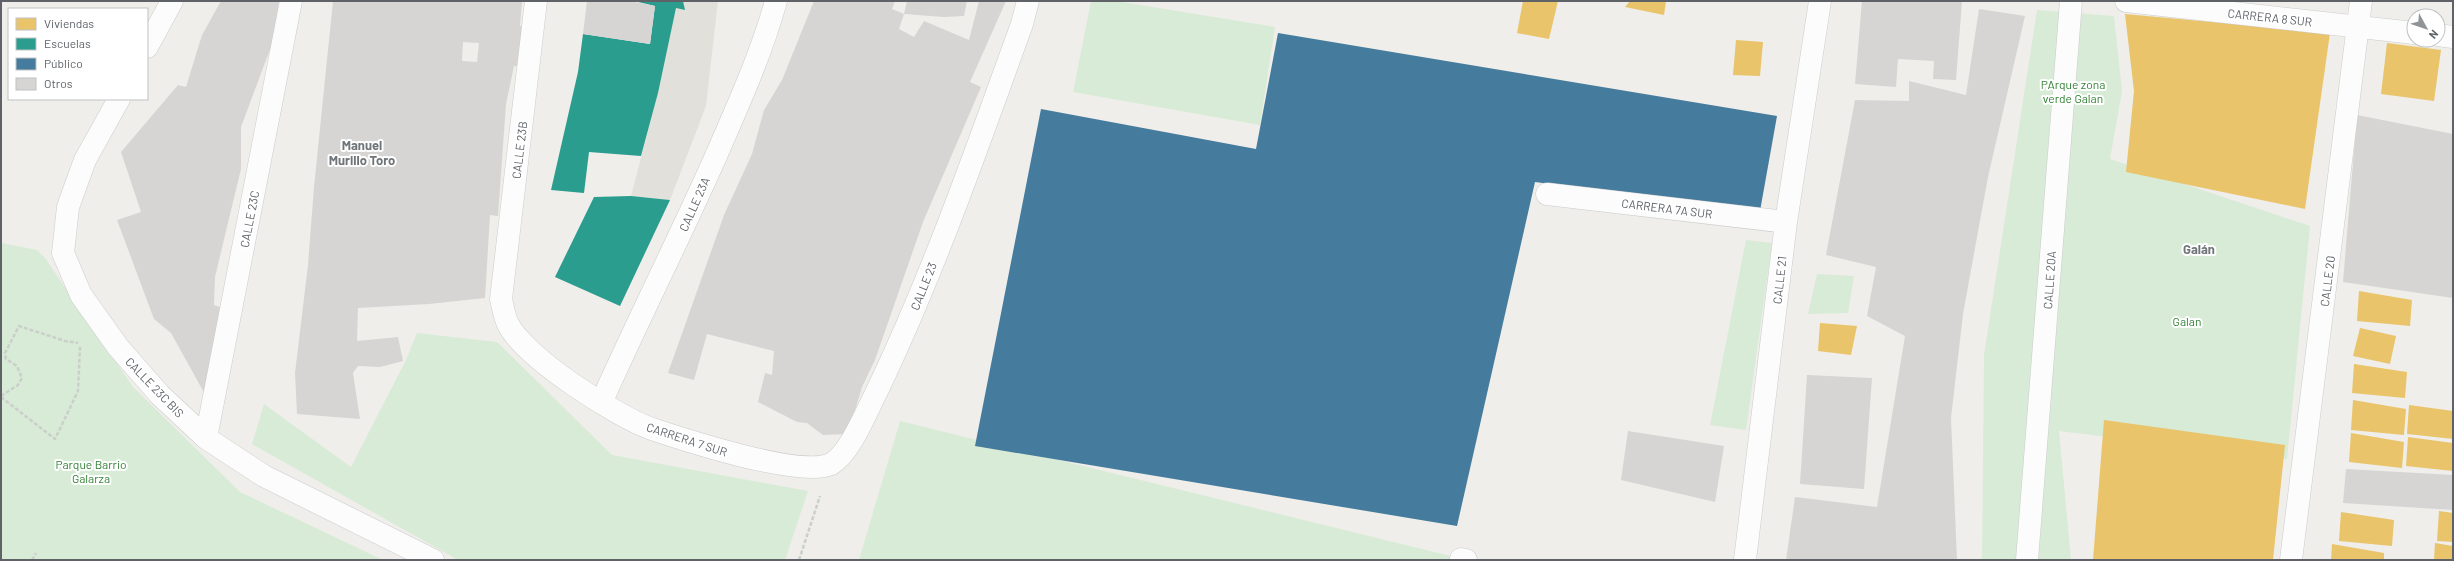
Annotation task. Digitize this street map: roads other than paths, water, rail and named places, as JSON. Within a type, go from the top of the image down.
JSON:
[{"type":"street","points":[[148,45],[172,1]]},
{"type":"street","name":"CALLE 23C","points":[[206,438],[291,1]]},
{"type":"street","name":"CALLE 23B","points":[[501,299],[536,1]]},
{"type":"street","name":"CALLE 23A","points":[[601,403],[684,226],[748,84],[767,33],[776,1]]},
{"type":"street","name":"CALLE 23","points":[[830,464],[844,451],[860,425],[903,335],[962,191],[1022,24],[1028,1]]},
{"type":"street","name":"CALLE 21","points":[[1745,560],[1786,222],[1820,1]]},
{"type":"street","name":"CALLE 20A","points":[[2027,560],[2071,1]]},
{"type":"street","name":"CARRERA 8 SUR","points":[[2126,1],[2406,32]]},
{"type":"street","name":"CALLE 20","points":[[2292,560],[2361,1]]},
{"type":"street","name":"CALLE 23C BIS","points":[[118,100],[85,160],[68,207],[63,253],[81,295],[118,347],[160,395],[206,438],[264,476],[433,560]]},
{"type":"street","name":"CARRERA 7A SUR","points":[[1547,194],[1786,222]]},
{"type":"street","name":"CARRERA 7 SUR","points":[[501,299],[508,325],[529,350],[601,403],[648,428],[738,456],[806,466],[830,464]]},
{"type":"district","name":"Manuel Murillo Toro","points":[[362,152]]},
{"type":"district","name":"Galán","points":[[2199,249]]},
{"type":"park label","name":"PArque zona verde Galan","points":[[2073,91]]},
{"type":"park label","name":"Galan","points":[[2187,321]]},
{"type":"park label","name":"Parque Barrio Galarza","points":[[91,471]]}]
